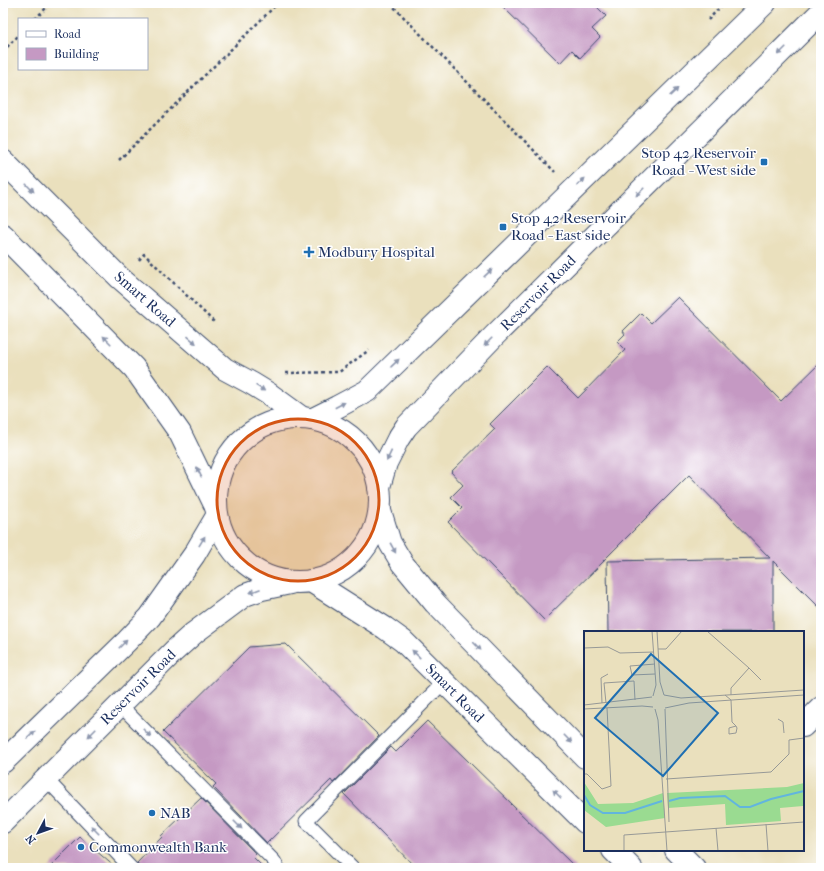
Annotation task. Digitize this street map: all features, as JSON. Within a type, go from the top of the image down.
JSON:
[{"type":"main road","points":[[307,418],[337,407],[367,391],[765,3]]},
{"type":"main road","name":"Reservoir Road","points":[[379,487],[386,463],[406,427],[505,325],[816,18]]},
{"type":"main road","name":"Smart Road","points":[[3,161],[120,278],[226,369],[257,386],[307,418]]},
{"type":"main road","points":[[3,235],[134,368],[180,433],[217,512],[225,538],[240,558],[248,566],[269,577],[302,582]]},
{"type":"main road","points":[[3,762],[150,617],[191,560],[217,512],[216,494],[222,470],[231,453],[243,438],[265,424],[289,418],[307,418],[329,424],[344,432],[356,443],[367,456],[374,470],[379,487],[380,511],[390,543],[402,563],[435,603],[584,756]]},
{"type":"main road","name":"Reservoir Road","points":[[3,822],[194,632],[245,595],[262,589],[326,578],[339,571],[351,563],[362,552],[370,540],[380,511]]},
{"type":"main road","name":"Smart Road","points":[[302,582],[385,628],[402,641],[584,821]]},
{"type":"main road","points":[[804,725],[821,708]]},
{"type":"main road","points":[[614,851],[631,868]]},
{"type":"main road","points":[[678,851],[694,868]]},
{"type":"lane","points":[[816,3],[816,18]]},
{"type":"lane","points":[[352,868],[306,821],[444,682]]},
{"type":"lane","points":[[120,705],[274,861],[278,868]]},
{"type":"lane","points":[[46,779],[131,868]]},
{"type":"path","points":[[36,18],[51,3]]},
{"type":"path","points":[[119,160],[278,3]]},
{"type":"path","points":[[390,3],[555,173],[561,167]]},
{"type":"path","points":[[707,20],[724,3]]},
{"type":"path","points":[[7,47],[18,36]]},
{"type":"path","points":[[120,278],[144,254],[218,326]]},
{"type":"path","points":[[279,373],[339,372],[374,346]]},
{"type":"highlighted area","points":[[289,418],[313,419],[344,431],[367,456],[379,487],[376,526],[362,552],[339,571],[311,581],[281,580],[248,566],[225,538],[216,507],[218,482],[234,448],[265,424]]},
{"type":"building","points":[[499,3],[593,3],[606,16],[592,29],[600,37],[580,58],[572,50],[560,63]]},
{"type":"building","points":[[678,297],[781,401],[821,362],[821,609],[773,561],[773,631],[608,631],[607,561],[770,558],[689,475],[544,620],[448,522],[462,508],[451,497],[463,485],[451,472],[495,429],[490,424],[547,367],[578,398],[625,350],[617,342],[625,334],[623,331],[641,313],[651,323]]},
{"type":"building","points":[[286,644],[379,736],[333,783],[331,780],[267,843],[213,787],[216,784],[163,732],[249,647]]},
{"type":"building","points":[[427,721],[576,868],[416,868],[344,794],[391,747],[396,752]]},
{"type":"building","name":"NAB","points":[[201,798],[256,854],[253,857],[264,868],[139,868],[137,863],[162,837],[161,836]]},
{"type":"building","name":"Commonwealth Bank","points":[[80,837],[116,868],[49,868]]},
{"type":"place","name":"Stop 42 Reservoir Road - West side","points":[[764,162]]},
{"type":"place","name":"Stop 42 Reservoir Road - East side","points":[[503,227]]},
{"type":"place","name":"Modbury Hospital","points":[[309,252]]},
{"type":"place","name":"NAB","points":[[152,813]]},
{"type":"place","name":"Commonwealth Bank","points":[[81,847]]}]
